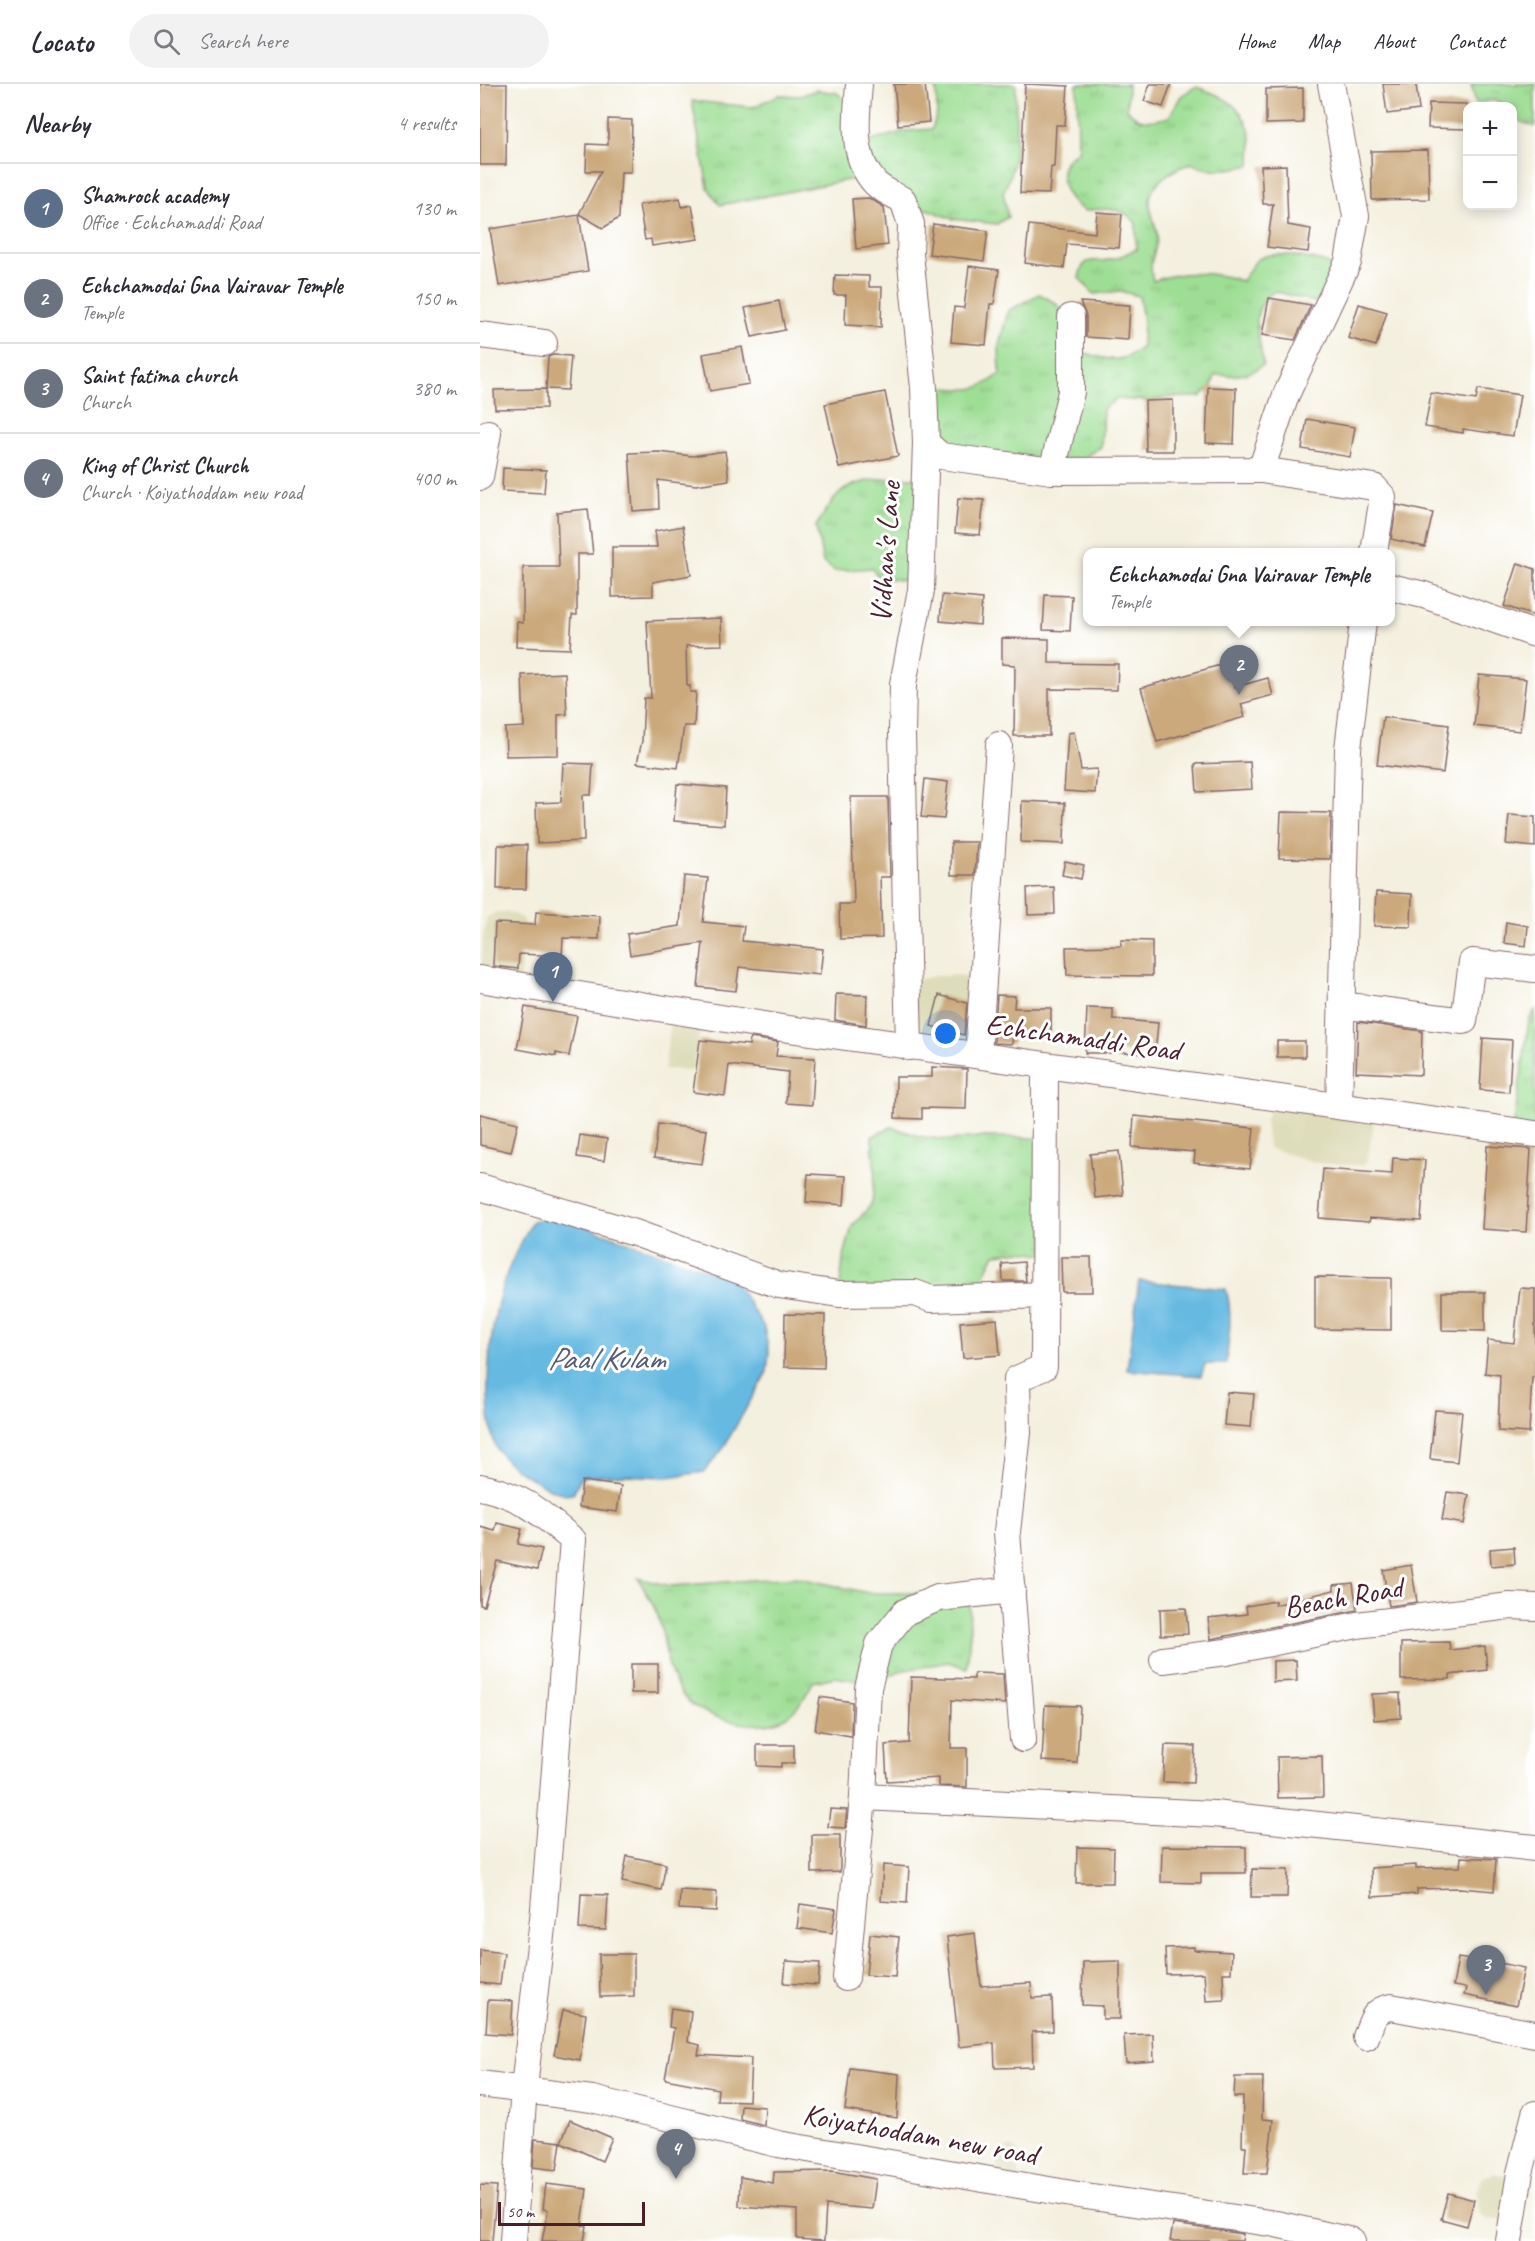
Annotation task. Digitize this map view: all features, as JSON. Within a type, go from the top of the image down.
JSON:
[{"type":"street","name":"Vidhan's Lane","points":[[859,84],[855,137],[865,169],[876,185],[903,200],[911,224],[910,254],[924,388],[926,443],[921,590],[903,694],[909,1047]]},
{"type":"street","points":[[1261,470],[1286,395],[1348,262],[1356,216],[1331,84]]},
{"type":"street","points":[[1052,471],[1071,392],[1071,317]]},
{"type":"street","points":[[480,335],[543,343]]},
{"type":"street","points":[[480,477],[488,434]]},
{"type":"street","points":[[926,443],[941,456],[1052,471],[1261,470],[1374,487],[1383,497],[1375,548]]},
{"type":"street","points":[[1395,588],[1424,595],[1535,634]]},
{"type":"street","points":[[1340,1106],[1348,749],[1362,626]]},
{"type":"street","points":[[978,1055],[999,746]]},
{"type":"street","points":[[1341,1005],[1464,1022],[1472,962],[1535,969]]},
{"type":"street","name":"Echchamaddi Road","points":[[480,979],[909,1047],[1535,1134]]},
{"type":"street","points":[[1023,1738],[1007,1532],[1018,1434],[1017,1379],[1044,1367],[1045,1066]]},
{"type":"street","points":[[480,1187],[635,1233],[779,1285],[839,1294],[915,1293],[932,1299],[1044,1294]]},
{"type":"street","points":[[480,1487],[503,1491],[530,1503],[573,1540],[544,1909],[524,2088],[513,2241]]},
{"type":"street","points":[[846,1977],[863,1797],[868,1688],[879,1644],[906,1612],[938,1598],[1012,1590]]},
{"type":"street","name":"Beach Road","points":[[1163,1660],[1226,1653],[1357,1624],[1510,1606],[1535,1607]]},
{"type":"street","points":[[863,1797],[1214,1814],[1535,1848]]},
{"type":"street","points":[[1366,2037],[1373,2016],[1380,2008],[1391,2007],[1535,2034]]},
{"type":"street","name":"Koiyathoddam new road","points":[[480,2084],[592,2098],[778,2144],[1072,2194],[1276,2224],[1344,2240]]},
{"type":"street","points":[[1509,2241],[1527,2175],[1535,2114]]},
{"type":"shaded area","points":[[497,912],[508,912],[524,919],[520,985],[480,979],[487,917]]},
{"type":"shaded area","points":[[956,975],[978,979],[970,1053],[909,1047],[915,980]]},
{"type":"shaded area","points":[[673,1010],[704,1015],[692,1070],[664,1069]]},
{"type":"shaded area","points":[[1274,1098],[1375,1113],[1368,1159],[1363,1166],[1318,1163],[1268,1148],[1265,1121]]},
{"type":"shaded area","points":[[1012,2147],[1019,2152],[1019,2185],[995,2180],[1002,2149]]},
{"type":"shaded area","points":[[1494,2173],[1519,2180],[1512,2221],[1488,2219],[1479,2213],[1477,2191],[1482,2177]]},
{"type":"green space","points":[[936,84],[1016,84],[1015,153],[1009,179],[1003,192],[1008,217],[997,224],[953,219],[903,200],[876,185],[853,179],[720,205],[708,188],[692,101],[753,107],[779,95],[800,96],[816,90],[837,93],[857,109],[858,145],[905,131],[932,129],[937,113]]},
{"type":"green space","points":[[1077,84],[1128,84],[1127,109],[1141,120],[1169,117],[1181,96],[1195,87],[1233,105],[1247,123],[1252,149],[1250,165],[1220,170],[1191,163],[1172,172],[1155,186],[1150,199],[1157,236],[1151,267],[1153,281],[1175,275],[1198,273],[1220,275],[1242,281],[1256,261],[1274,255],[1299,256],[1343,270],[1318,303],[1274,291],[1265,299],[1257,316],[1263,365],[1246,374],[1215,375],[1212,386],[1200,397],[1168,397],[1151,401],[1117,399],[1103,409],[1101,447],[1081,459],[941,456],[924,388],[972,389],[989,382],[1000,374],[999,345],[1008,311],[1039,294],[1058,305],[1068,316],[1079,352],[1119,359],[1142,347],[1143,319],[1139,296],[1120,291],[1094,294],[1079,278],[1087,262],[1113,259],[1136,250],[1136,223],[1131,217],[1119,211],[1106,209],[1085,211],[1070,198],[1065,190],[1062,181],[1064,164],[1069,157],[1078,152]]},
{"type":"green space","points":[[1471,84],[1535,84],[1535,127],[1519,121],[1517,102],[1494,100],[1476,102]]},
{"type":"green space","points":[[925,477],[921,582],[880,578],[871,568],[835,571],[823,562],[816,526],[841,492],[854,485],[874,480]]},
{"type":"green space","points":[[1535,1010],[1535,1134],[1513,1131],[1529,1020]]},
{"type":"green space","points":[[891,1127],[922,1137],[949,1140],[980,1137],[1044,1138],[1044,1254],[1021,1251],[995,1254],[984,1276],[988,1297],[839,1294],[843,1260],[852,1226],[872,1204],[875,1171],[872,1137]]},
{"type":"green space","points":[[795,1577],[868,1593],[969,1593],[970,1633],[967,1668],[948,1662],[900,1671],[872,1683],[835,1677],[813,1682],[794,1711],[774,1723],[745,1724],[729,1721],[700,1710],[689,1702],[681,1693],[672,1675],[658,1617],[638,1578],[671,1586]]},
{"type":"water","name":"Paal Kulam","points":[[556,1216],[734,1280],[764,1327],[769,1353],[767,1372],[722,1450],[704,1472],[667,1477],[586,1476],[580,1479],[573,1494],[567,1494],[551,1489],[520,1472],[498,1451],[491,1426],[488,1380],[493,1329],[503,1284],[512,1260],[532,1221]]},
{"type":"water","points":[[1139,1281],[1226,1289],[1230,1317],[1226,1364],[1205,1364],[1201,1376],[1127,1370]]},
{"type":"building","points":[[480,84],[507,84],[506,165],[480,165]]},
{"type":"building","points":[[894,84],[925,84],[929,122],[898,125]]},
{"type":"building","points":[[1025,84],[1068,86],[1065,125],[1056,125],[1054,167],[1051,167],[1049,194],[1020,193]]},
{"type":"building","points":[[1150,84],[1171,84],[1163,107],[1144,101]]},
{"type":"building","points":[[1383,84],[1416,84],[1419,110],[1387,114]]},
{"type":"building","points":[[1303,88],[1303,123],[1266,124],[1266,89]]},
{"type":"building","points":[[1429,103],[1463,104],[1463,129],[1428,128]]},
{"type":"building","points":[[608,119],[632,120],[631,172],[621,172],[619,218],[603,228],[579,214],[601,171],[586,171],[587,144],[608,145]]},
{"type":"building","points":[[1428,150],[1429,199],[1372,200],[1371,151]]},
{"type":"building","points":[[1286,165],[1288,225],[1311,229],[1308,252],[1267,247],[1273,204],[1263,204],[1261,166]]},
{"type":"building","points":[[680,198],[682,207],[692,205],[698,239],[652,246],[651,239],[645,240],[639,205]]},
{"type":"building","points":[[869,198],[884,207],[888,245],[856,249],[852,199]]},
{"type":"building","points":[[1097,212],[1122,214],[1119,248],[1067,244],[1064,268],[1025,263],[1029,225],[1095,233]]},
{"type":"building","points":[[579,215],[588,271],[499,286],[490,229]]},
{"type":"building","points":[[933,224],[988,231],[984,261],[929,254]]},
{"type":"building","points":[[969,266],[999,270],[994,304],[990,304],[986,345],[951,342],[954,307],[964,308]]},
{"type":"building","points":[[835,275],[869,276],[869,287],[882,287],[881,327],[845,325],[846,295],[834,295]]},
{"type":"building","points":[[1269,298],[1311,305],[1295,340],[1262,335]]},
{"type":"building","points":[[779,301],[785,330],[752,337],[745,308]]},
{"type":"building","points":[[1080,302],[1130,305],[1128,340],[1086,337],[1086,316]]},
{"type":"building","points":[[1359,304],[1387,312],[1376,346],[1348,338]]},
{"type":"building","points":[[742,347],[749,384],[710,391],[703,354]]},
{"type":"building","points":[[571,356],[568,390],[546,389],[548,357]]},
{"type":"building","points":[[1208,387],[1236,388],[1234,444],[1206,443]]},
{"type":"building","points":[[546,389],[546,408],[495,409],[494,390]]},
{"type":"building","points":[[1478,389],[1520,395],[1513,436],[1463,429],[1463,433],[1425,427],[1431,393],[1476,400]]},
{"type":"building","points":[[885,392],[898,456],[839,468],[825,404]]},
{"type":"building","points":[[1173,400],[1173,451],[1146,451],[1145,401]]},
{"type":"building","points":[[1307,419],[1355,427],[1350,457],[1302,449]]},
{"type":"building","points":[[725,451],[729,480],[696,485],[658,480],[659,509],[633,511],[629,453],[659,452],[692,456]]},
{"type":"building","points":[[503,468],[546,470],[544,493],[502,491]]},
{"type":"building","points":[[958,498],[984,500],[980,535],[955,533]]},
{"type":"building","points":[[1397,505],[1433,513],[1425,547],[1391,539]]},
{"type":"building","points":[[588,509],[593,554],[577,554],[577,615],[572,615],[570,649],[516,647],[517,622],[523,623],[523,567],[559,567],[557,512]]},
{"type":"building","points":[[683,526],[691,575],[653,582],[653,596],[612,597],[612,547],[657,547],[655,531]]},
{"type":"building","points":[[1518,563],[1535,569],[1535,616],[1504,606]]},
{"type":"building","points":[[942,595],[982,599],[980,625],[940,621]]},
{"type":"building","points":[[1045,595],[1072,596],[1070,631],[1043,630]]},
{"type":"building","points":[[721,618],[722,645],[686,646],[687,686],[690,686],[690,692],[696,692],[694,726],[684,726],[678,768],[637,763],[642,741],[644,698],[651,698],[647,621]]},
{"type":"building","points":[[1002,638],[1049,639],[1049,663],[1118,664],[1117,690],[1049,689],[1049,736],[1014,736],[1015,665],[1002,664]]},
{"type":"building","points":[[1227,663],[1235,687],[1268,678],[1273,695],[1241,704],[1245,717],[1157,742],[1141,688]]},
{"type":"building","points":[[565,673],[567,714],[558,715],[558,755],[506,756],[505,728],[524,727],[522,675]]},
{"type":"building","points":[[1479,675],[1526,679],[1520,731],[1474,726]]},
{"type":"building","points":[[1383,717],[1449,725],[1443,773],[1377,765]]},
{"type":"building","points":[[1074,732],[1081,770],[1097,769],[1095,793],[1064,791],[1068,733]]},
{"type":"building","points":[[1250,762],[1252,789],[1197,792],[1195,764]]},
{"type":"building","points":[[563,763],[593,764],[591,795],[583,795],[584,841],[537,843],[536,803],[561,802]]},
{"type":"building","points":[[925,779],[948,782],[944,819],[921,817]]},
{"type":"building","points":[[677,784],[726,788],[724,825],[674,821]]},
{"type":"building","points":[[851,797],[888,797],[890,877],[880,877],[882,938],[840,939],[839,904],[854,904]]},
{"type":"building","points":[[1022,801],[1065,803],[1064,844],[1021,842]]},
{"type":"building","points":[[1281,812],[1331,813],[1330,859],[1279,858]]},
{"type":"building","points":[[1509,815],[1535,817],[1535,847],[1506,844]]},
{"type":"building","points":[[951,842],[977,842],[975,875],[951,875]]},
{"type":"building","points":[[498,845],[527,845],[526,889],[497,889]]},
{"type":"building","points":[[1065,861],[1084,865],[1081,879],[1062,875]]},
{"type":"building","points":[[684,876],[708,878],[703,922],[744,926],[742,941],[823,949],[820,975],[739,967],[736,991],[698,987],[703,943],[630,955],[627,934],[680,926]]},
{"type":"building","points":[[1054,887],[1055,914],[1028,915],[1027,888]]},
{"type":"building","points":[[1376,892],[1412,894],[1411,927],[1374,926]]},
{"type":"building","points":[[536,912],[600,916],[599,939],[563,938],[562,956],[519,954],[518,969],[493,966],[495,923],[535,925]]},
{"type":"building","points":[[1506,922],[1528,926],[1526,946],[1504,943]]},
{"type":"building","points":[[1121,940],[1152,941],[1152,976],[1067,975],[1066,947],[1121,946]]},
{"type":"building","points":[[836,994],[867,995],[866,1025],[835,1020]]},
{"type":"building","points":[[939,995],[967,1003],[964,1035],[931,1026]]},
{"type":"building","points":[[997,995],[1015,996],[1014,1008],[1051,1008],[1051,1033],[1013,1034],[1012,1044],[994,1043]]},
{"type":"building","points":[[525,1007],[577,1016],[569,1056],[517,1049]]},
{"type":"building","points":[[1087,1008],[1113,1009],[1113,1019],[1158,1023],[1155,1055],[1112,1051],[1112,1053],[1085,1053]]},
{"type":"building","points":[[1358,1022],[1422,1031],[1421,1075],[1356,1072]]},
{"type":"building","points":[[750,1038],[778,1042],[776,1056],[815,1058],[812,1105],[786,1103],[788,1072],[729,1065],[725,1096],[693,1092],[700,1040],[749,1045]]},
{"type":"building","points":[[1483,1038],[1512,1040],[1509,1092],[1480,1090]]},
{"type":"building","points":[[1277,1041],[1305,1041],[1305,1057],[1277,1057]]},
{"type":"building","points":[[932,1067],[967,1069],[966,1109],[922,1108],[922,1119],[895,1118],[896,1077],[932,1077]]},
{"type":"building","points":[[480,1114],[518,1123],[511,1152],[480,1145]]},
{"type":"building","points":[[1134,1116],[1254,1128],[1250,1169],[1194,1163],[1195,1152],[1132,1147]]},
{"type":"building","points":[[658,1124],[707,1130],[702,1164],[654,1158]]},
{"type":"building","points":[[580,1135],[607,1139],[604,1161],[577,1157]]},
{"type":"building","points":[[1487,1146],[1531,1149],[1526,1232],[1482,1229]]},
{"type":"building","points":[[1119,1151],[1123,1195],[1095,1198],[1090,1154]]},
{"type":"building","points":[[1393,1158],[1425,1160],[1421,1221],[1370,1218],[1369,1222],[1319,1218],[1323,1169],[1392,1174]]},
{"type":"building","points":[[808,1174],[846,1176],[844,1205],[806,1202]]},
{"type":"building","points":[[1061,1257],[1091,1257],[1092,1292],[1062,1292]]},
{"type":"building","points":[[1024,1262],[1026,1281],[1003,1281],[1002,1264]]},
{"type":"building","points":[[1315,1277],[1391,1278],[1391,1330],[1315,1329]]},
{"type":"building","points":[[1520,1288],[1535,1289],[1535,1377],[1532,1377],[1529,1433],[1498,1431],[1500,1375],[1485,1373],[1488,1340],[1514,1343]]},
{"type":"building","points":[[1442,1292],[1485,1292],[1485,1331],[1442,1330]]},
{"type":"building","points":[[785,1314],[825,1315],[824,1368],[784,1367]]},
{"type":"building","points":[[997,1319],[1000,1355],[963,1358],[960,1322]]},
{"type":"building","points":[[1227,1392],[1254,1394],[1251,1427],[1224,1425]]},
{"type":"building","points":[[1435,1410],[1462,1412],[1457,1462],[1430,1459]]},
{"type":"building","points":[[582,1481],[621,1486],[617,1512],[579,1507]]},
{"type":"building","points":[[1447,1492],[1469,1495],[1464,1524],[1442,1520]]},
{"type":"building","points":[[497,1523],[522,1529],[518,1544],[542,1549],[537,1570],[497,1561],[484,1606],[480,1605],[480,1527],[495,1531]]},
{"type":"building","points":[[1514,1547],[1515,1564],[1491,1566],[1490,1549]]},
{"type":"building","points":[[1411,1565],[1417,1602],[1389,1606],[1383,1570]]},
{"type":"building","points":[[1353,1583],[1357,1610],[1211,1639],[1208,1618],[1247,1614],[1246,1606],[1275,1601],[1275,1605],[1334,1590],[1334,1585]]},
{"type":"building","points":[[1186,1608],[1188,1634],[1161,1635],[1160,1609]]},
{"type":"building","points":[[1449,1642],[1450,1650],[1485,1646],[1487,1670],[1450,1675],[1450,1679],[1401,1680],[1401,1643]]},
{"type":"building","points":[[1296,1660],[1297,1681],[1273,1682],[1273,1661]]},
{"type":"building","points":[[631,1664],[658,1664],[658,1693],[631,1693]]},
{"type":"building","points":[[974,1673],[1003,1674],[1005,1704],[952,1700],[951,1748],[967,1748],[967,1787],[939,1786],[939,1778],[887,1781],[885,1745],[909,1743],[911,1677],[974,1679]]},
{"type":"building","points":[[1400,1693],[1401,1718],[1374,1720],[1372,1694]]},
{"type":"building","points":[[820,1697],[852,1702],[851,1736],[815,1730]]},
{"type":"building","points":[[1045,1705],[1080,1706],[1077,1763],[1042,1761]]},
{"type":"building","points":[[757,1745],[794,1745],[794,1763],[781,1763],[781,1767],[757,1766]]},
{"type":"building","points":[[1165,1745],[1195,1746],[1193,1783],[1163,1782]]},
{"type":"building","points":[[1322,1756],[1323,1797],[1278,1798],[1277,1757]]},
{"type":"building","points":[[830,1809],[847,1810],[845,1828],[828,1827]]},
{"type":"building","points":[[812,1835],[840,1835],[840,1872],[812,1873]]},
{"type":"building","points":[[1162,1846],[1246,1847],[1246,1873],[1201,1873],[1201,1883],[1161,1882]]},
{"type":"building","points":[[1077,1847],[1114,1848],[1113,1883],[1076,1883]]},
{"type":"building","points":[[627,1856],[666,1864],[661,1890],[622,1882]]},
{"type":"building","points":[[1461,1857],[1496,1859],[1494,1891],[1460,1888],[1417,1889],[1417,1894],[1372,1897],[1371,1868],[1416,1865],[1416,1868],[1460,1867]]},
{"type":"building","points":[[883,1865],[909,1867],[907,1903],[881,1901]]},
{"type":"building","points":[[1252,1869],[1288,1870],[1287,1897],[1251,1897]]},
{"type":"building","points":[[680,1890],[717,1892],[716,1911],[679,1909]]},
{"type":"building","points":[[581,1894],[608,1895],[606,1930],[579,1929]]},
{"type":"building","points":[[800,1904],[836,1909],[832,1933],[797,1928]]},
{"type":"building","points":[[975,1933],[981,1986],[1031,1983],[1032,1998],[1052,1997],[1053,2031],[1032,2032],[1033,2067],[995,2068],[994,2043],[959,2047],[947,1937]]},
{"type":"building","points":[[870,1934],[899,1937],[895,1977],[866,1975]]},
{"type":"building","points":[[1194,1947],[1194,1950],[1232,1952],[1231,1973],[1223,1973],[1224,2000],[1206,2001],[1204,1973],[1166,1974],[1165,1948]]},
{"type":"building","points":[[480,1950],[504,1953],[500,1985],[480,1983]]},
{"type":"building","points":[[599,1954],[634,1954],[634,1996],[600,1997]]},
{"type":"building","points":[[1472,1957],[1524,1968],[1516,2006],[1464,1995],[1466,1988],[1453,1986],[1458,1958],[1472,1960]]},
{"type":"building","points":[[786,1961],[820,1963],[818,1985],[784,1983]]},
{"type":"building","points":[[1120,1961],[1120,2019],[1103,2019],[1103,2006],[1082,2005],[1083,1962]]},
{"type":"building","points":[[488,2000],[513,2001],[511,2035],[486,2033]]},
{"type":"building","points":[[671,2008],[691,2011],[688,2042],[700,2045],[698,2055],[751,2058],[749,2101],[717,2100],[718,2089],[665,2079],[674,2028],[669,2027]]},
{"type":"building","points":[[563,2010],[586,2014],[580,2060],[554,2055]]},
{"type":"building","points":[[1153,2034],[1154,2061],[1126,2063],[1124,2035]]},
{"type":"building","points":[[850,2068],[899,2074],[897,2118],[845,2110]]},
{"type":"building","points":[[1235,2077],[1263,2077],[1262,2119],[1273,2120],[1267,2173],[1244,2173],[1246,2146],[1242,2146],[1243,2097],[1234,2097]]},
{"type":"building","points":[[741,2105],[765,2107],[764,2125],[740,2119]]},
{"type":"building","points":[[570,2120],[612,2138],[602,2161],[561,2142]]},
{"type":"building","points":[[535,2139],[561,2142],[557,2170],[533,2167]]},
{"type":"building","points":[[832,2171],[876,2179],[872,2209],[826,2205],[824,2241],[797,2239],[797,2210],[739,2206],[740,2177],[773,2183],[774,2172]]},
{"type":"building","points":[[546,2184],[587,2189],[582,2225],[587,2226],[584,2241],[542,2241],[548,2210],[543,2209]]},
{"type":"building","points":[[480,2185],[497,2186],[492,2241],[480,2241]]},
{"type":"building","points":[[1448,2193],[1474,2200],[1467,2226],[1441,2219]]},
{"type":"building","points":[[1173,2224],[1243,2234],[1242,2241],[1170,2241]]},
{"type":"place","name":"Echchamodai Gna Vairavar Temple","points":[[1239,695]]},
{"type":"place","name":"Shamrock academy","points":[[553,1002]]},
{"type":"place","name":"Saint fatima church","points":[[1486,1995]]},
{"type":"place","name":"King of Christ Church","points":[[676,2179]]}]
